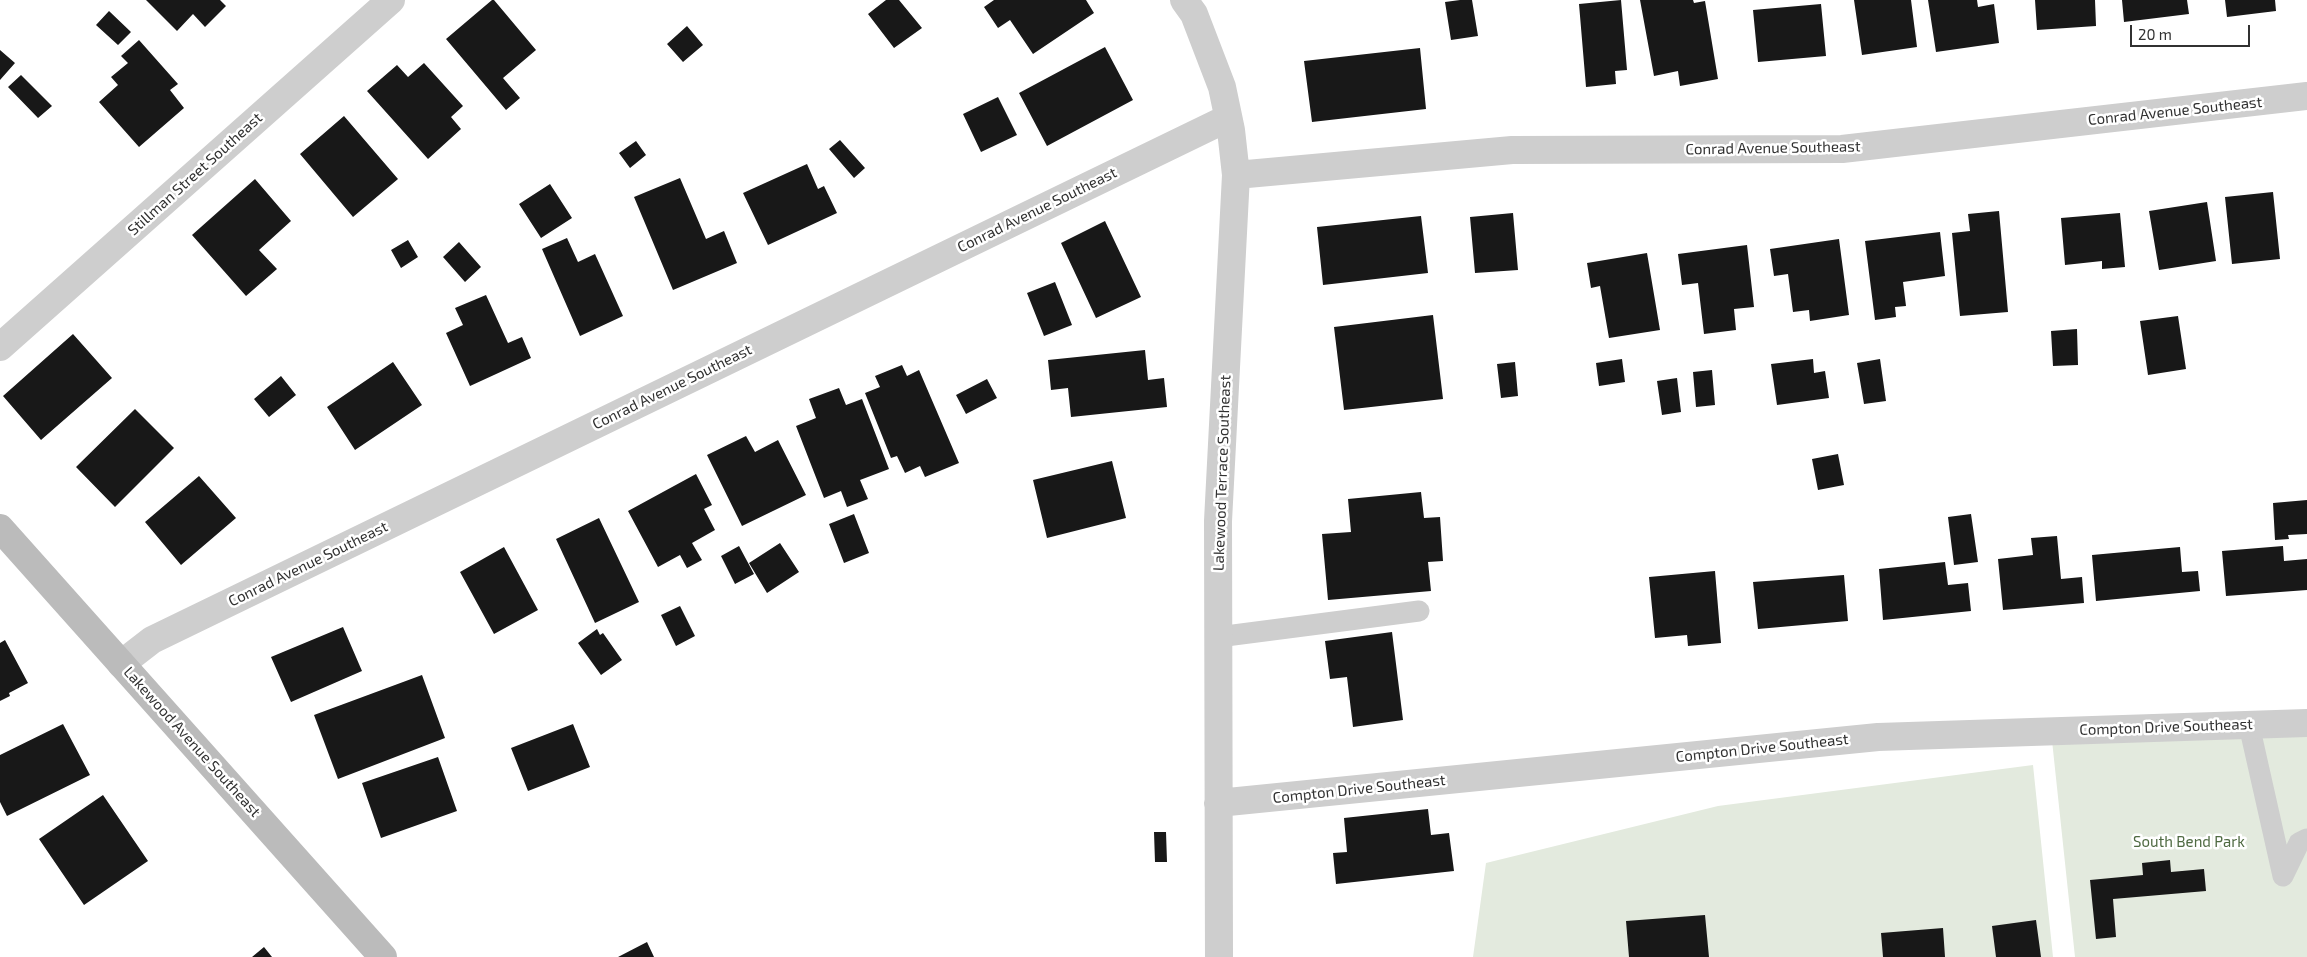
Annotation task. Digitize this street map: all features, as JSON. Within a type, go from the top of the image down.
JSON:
[{"type":"main road","name":"Lakewood Avenue Southeast","points":[[0,528],[383,957]]},
{"type":"street","name":"Stillman Street Southeast","points":[[0,347],[391,0]]},
{"type":"street","name":"Lakewood Terrace Southeast","points":[[1184,0],[1194,14],[1222,87],[1231,130],[1236,175],[1218,521],[1219,957]]},
{"type":"street","name":"Conrad Avenue Southeast","points":[[1236,175],[1512,150],[1842,149],[2307,96]]},
{"type":"street","name":"Conrad Avenue Southeast","points":[[121,664],[152,640],[1228,118]]},
{"type":"street","name":"Compton Drive Southeast","points":[[1218,803],[1878,737],[2307,723]]},
{"type":"lane","points":[[1218,637],[1419,611]]},
{"type":"lane","points":[[2249,725],[2283,876],[2298,843],[2307,839]]},
{"type":"green space","name":"South Bend Park","points":[[2307,723],[2307,957],[2075,957],[2051,731]]},
{"type":"green space","points":[[2033,765],[2053,957],[1473,957],[1486,863],[1718,806]]},
{"type":"building","points":[[146,0],[220,0],[226,6],[205,27],[193,14],[177,31]]},
{"type":"building","points":[[494,0],[536,50],[503,78],[520,98],[506,110],[446,39]]},
{"type":"building","points":[[886,0],[899,0],[922,28],[894,48],[868,14]]},
{"type":"building","points":[[994,0],[1086,0],[1094,13],[1033,54],[1010,20],[998,28],[984,7]]},
{"type":"building","points":[[1472,0],[1478,36],[1451,40],[1445,2]]},
{"type":"building","points":[[1621,0],[1627,70],[1615,71],[1616,84],[1586,87],[1579,4]]},
{"type":"building","points":[[1640,0],[1693,0],[1694,3],[1705,1],[1718,79],[1680,86],[1678,71],[1654,76]]},
{"type":"building","points":[[1854,0],[1911,0],[1917,47],[1862,55]]},
{"type":"building","points":[[1928,0],[1977,0],[1978,7],[1994,4],[1999,43],[1936,52]]},
{"type":"building","points":[[2035,0],[2095,0],[2096,26],[2037,30]]},
{"type":"building","points":[[2122,0],[2187,0],[2189,14],[2124,22]]},
{"type":"building","points":[[2225,0],[2275,0],[2276,11],[2227,17]]},
{"type":"building","points":[[1821,4],[1826,56],[1758,62],[1753,10]]},
{"type":"building","points":[[109,11],[131,32],[118,45],[96,25]]},
{"type":"building","points":[[687,26],[703,45],[683,62],[667,44]]},
{"type":"building","points":[[139,40],[178,84],[170,90],[184,108],[139,147],[99,102],[118,85],[111,77],[128,63],[121,56]]},
{"type":"building","points":[[1105,47],[1133,100],[1047,146],[1019,93]]},
{"type":"building","points":[[1420,48],[1426,109],[1312,122],[1304,61]]},
{"type":"building","points":[[0,50],[15,63],[0,80]]},
{"type":"building","points":[[424,63],[463,106],[451,117],[461,129],[428,159],[367,91],[397,65],[408,77]]},
{"type":"building","points":[[21,75],[52,106],[38,118],[8,87]]},
{"type":"building","points":[[998,97],[1017,135],[981,152],[963,114]]},
{"type":"building","points":[[344,116],[398,179],[353,217],[300,154]]},
{"type":"building","points":[[840,140],[865,168],[854,178],[829,149]]},
{"type":"building","points":[[636,141],[646,155],[630,168],[619,153]]},
{"type":"building","points":[[807,164],[818,189],[824,186],[837,213],[768,245],[743,193]]},
{"type":"building","points":[[680,178],[706,239],[724,231],[737,263],[673,290],[634,197]]},
{"type":"building","points":[[255,179],[291,221],[259,250],[277,269],[246,296],[192,235]]},
{"type":"building","points":[[550,184],[572,218],[541,238],[519,204]]},
{"type":"building","points":[[2273,192],[2280,259],[2232,264],[2225,197]]},
{"type":"building","points":[[2207,202],[2216,261],[2159,270],[2149,211]]},
{"type":"building","points":[[1999,211],[2008,312],[1960,316],[1952,233],[1970,231],[1968,214]]},
{"type":"building","points":[[1513,213],[1518,270],[1475,273],[1470,217]]},
{"type":"building","points":[[2120,213],[2125,267],[2102,269],[2102,261],[2065,265],[2061,218]]},
{"type":"building","points":[[1421,216],[1428,273],[1323,285],[1317,227]]},
{"type":"building","points":[[1105,221],[1141,297],[1096,318],[1061,243]]},
{"type":"building","points":[[1940,232],[1945,276],[1903,282],[1906,306],[1895,307],[1896,317],[1875,320],[1865,241]]},
{"type":"building","points":[[567,238],[578,262],[595,254],[623,316],[580,336],[542,249]]},
{"type":"building","points":[[1839,239],[1849,315],[1810,321],[1809,310],[1793,312],[1788,274],[1774,276],[1770,249]]},
{"type":"building","points":[[408,240],[418,257],[401,268],[391,250]]},
{"type":"building","points":[[459,242],[481,267],[465,282],[443,257]]},
{"type":"building","points":[[1747,245],[1754,307],[1734,309],[1736,330],[1704,334],[1698,283],[1682,285],[1678,254]]},
{"type":"building","points":[[1647,253],[1660,330],[1609,338],[1600,286],[1591,288],[1587,263]]},
{"type":"building","points":[[1055,282],[1072,325],[1044,336],[1027,293]]},
{"type":"building","points":[[486,295],[508,343],[522,337],[531,358],[470,386],[446,333],[463,325],[455,308]]},
{"type":"building","points":[[1433,315],[1443,399],[1344,410],[1334,327]]},
{"type":"building","points":[[2178,316],[2186,369],[2148,375],[2140,321]]},
{"type":"building","points":[[2077,329],[2078,365],[2053,366],[2051,331]]},
{"type":"building","points":[[73,334],[112,378],[41,440],[3,396]]},
{"type":"building","points":[[1145,350],[1148,380],[1164,378],[1167,407],[1071,417],[1068,388],[1051,390],[1048,360]]},
{"type":"building","points":[[1622,359],[1625,382],[1599,386],[1596,363]]},
{"type":"building","points":[[1813,359],[1814,373],[1825,371],[1829,398],[1777,405],[1771,364]]},
{"type":"building","points":[[1880,359],[1886,401],[1864,404],[1857,363]]},
{"type":"building","points":[[393,362],[422,405],[355,450],[327,407]]},
{"type":"building","points":[[1515,362],[1518,396],[1501,398],[1497,364]]},
{"type":"building","points":[[902,365],[907,376],[919,370],[959,463],[925,477],[920,466],[905,473],[897,456],[891,458],[865,393],[880,387],[875,376]]},
{"type":"building","points":[[1712,370],[1715,405],[1696,407],[1693,372]]},
{"type":"building","points":[[281,376],[296,395],[269,417],[254,399]]},
{"type":"building","points":[[1677,378],[1681,412],[1662,415],[1657,381]]},
{"type":"building","points":[[987,379],[997,398],[966,414],[956,395]]},
{"type":"building","points":[[839,388],[846,405],[862,399],[889,469],[860,480],[868,499],[847,507],[841,491],[824,498],[796,426],[816,418],[809,399]]},
{"type":"building","points":[[135,409],[174,448],[115,507],[76,467]]},
{"type":"building","points":[[746,436],[755,452],[778,440],[806,495],[742,526],[707,455]]},
{"type":"building","points":[[1838,454],[1844,485],[1818,490],[1812,459]]},
{"type":"building","points":[[1112,461],[1126,518],[1047,538],[1033,480]]},
{"type":"building","points":[[696,474],[712,505],[704,509],[715,530],[692,543],[702,560],[687,568],[680,555],[658,567],[628,511]]},
{"type":"building","points":[[199,476],[236,518],[181,565],[145,522]]},
{"type":"building","points":[[1421,492],[1424,518],[1440,517],[1443,561],[1428,562],[1431,591],[1328,600],[1322,534],[1351,532],[1348,499]]},
{"type":"building","points":[[2307,500],[2307,534],[2288,535],[2289,539],[2275,540],[2273,503]]},
{"type":"building","points":[[854,514],[869,553],[844,563],[829,524]]},
{"type":"building","points":[[1971,514],[1978,562],[1954,565],[1948,517]]},
{"type":"building","points":[[599,518],[639,602],[595,623],[556,539]]},
{"type":"building","points":[[2057,536],[2061,579],[2082,577],[2084,603],[2003,610],[1998,559],[2033,555],[2031,538]]},
{"type":"building","points":[[780,543],[799,572],[767,593],[749,563]]},
{"type":"building","points":[[739,546],[754,574],[735,584],[721,556]]},
{"type":"building","points":[[2283,546],[2284,561],[2307,559],[2307,590],[2226,596],[2222,551]]},
{"type":"building","points":[[504,547],[538,610],[494,634],[460,572]]},
{"type":"building","points":[[2180,547],[2182,572],[2198,571],[2200,591],[2096,601],[2092,555]]},
{"type":"building","points":[[1945,562],[1948,585],[1968,583],[1971,611],[1883,620],[1879,569]]},
{"type":"building","points":[[1715,571],[1721,643],[1688,646],[1687,635],[1655,638],[1649,577]]},
{"type":"building","points":[[1844,575],[1848,621],[1758,629],[1753,582]]},
{"type":"building","points":[[680,606],[695,636],[676,646],[661,615]]},
{"type":"building","points":[[343,627],[362,671],[291,702],[271,657]]},
{"type":"building","points":[[597,629],[600,635],[603,633],[622,660],[601,675],[578,643]]},
{"type":"building","points":[[1392,632],[1403,720],[1353,727],[1347,677],[1330,679],[1325,641]]},
{"type":"building","points":[[5,640],[28,683],[9,693],[10,696],[0,701],[0,643]]},
{"type":"building","points":[[422,675],[445,738],[338,779],[314,715]]},
{"type":"building","points":[[63,724],[90,775],[7,816],[0,802],[0,755]]},
{"type":"building","points":[[573,724],[590,767],[528,791],[511,748]]},
{"type":"building","points":[[438,757],[457,811],[381,838],[362,783]]},
{"type":"building","points":[[103,795],[148,861],[84,905],[39,839]]},
{"type":"building","points":[[1428,809],[1431,835],[1449,833],[1454,871],[1336,884],[1333,853],[1347,852],[1344,818]]},
{"type":"building","points":[[1154,832],[1166,832],[1167,862],[1155,862]]},
{"type":"building","points":[[2170,860],[2171,872],[2204,869],[2206,891],[2113,899],[2116,937],[2096,939],[2090,880],[2143,875],[2142,863]]},
{"type":"building","points":[[1705,915],[1709,957],[1629,957],[1626,921]]},
{"type":"building","points":[[2036,920],[2041,957],[1996,957],[1992,926]]},
{"type":"building","points":[[1943,928],[1945,957],[1883,957],[1881,933]]},
{"type":"building","points":[[647,942],[654,957],[618,957]]},
{"type":"building","points":[[264,947],[272,957],[252,957]]}]
